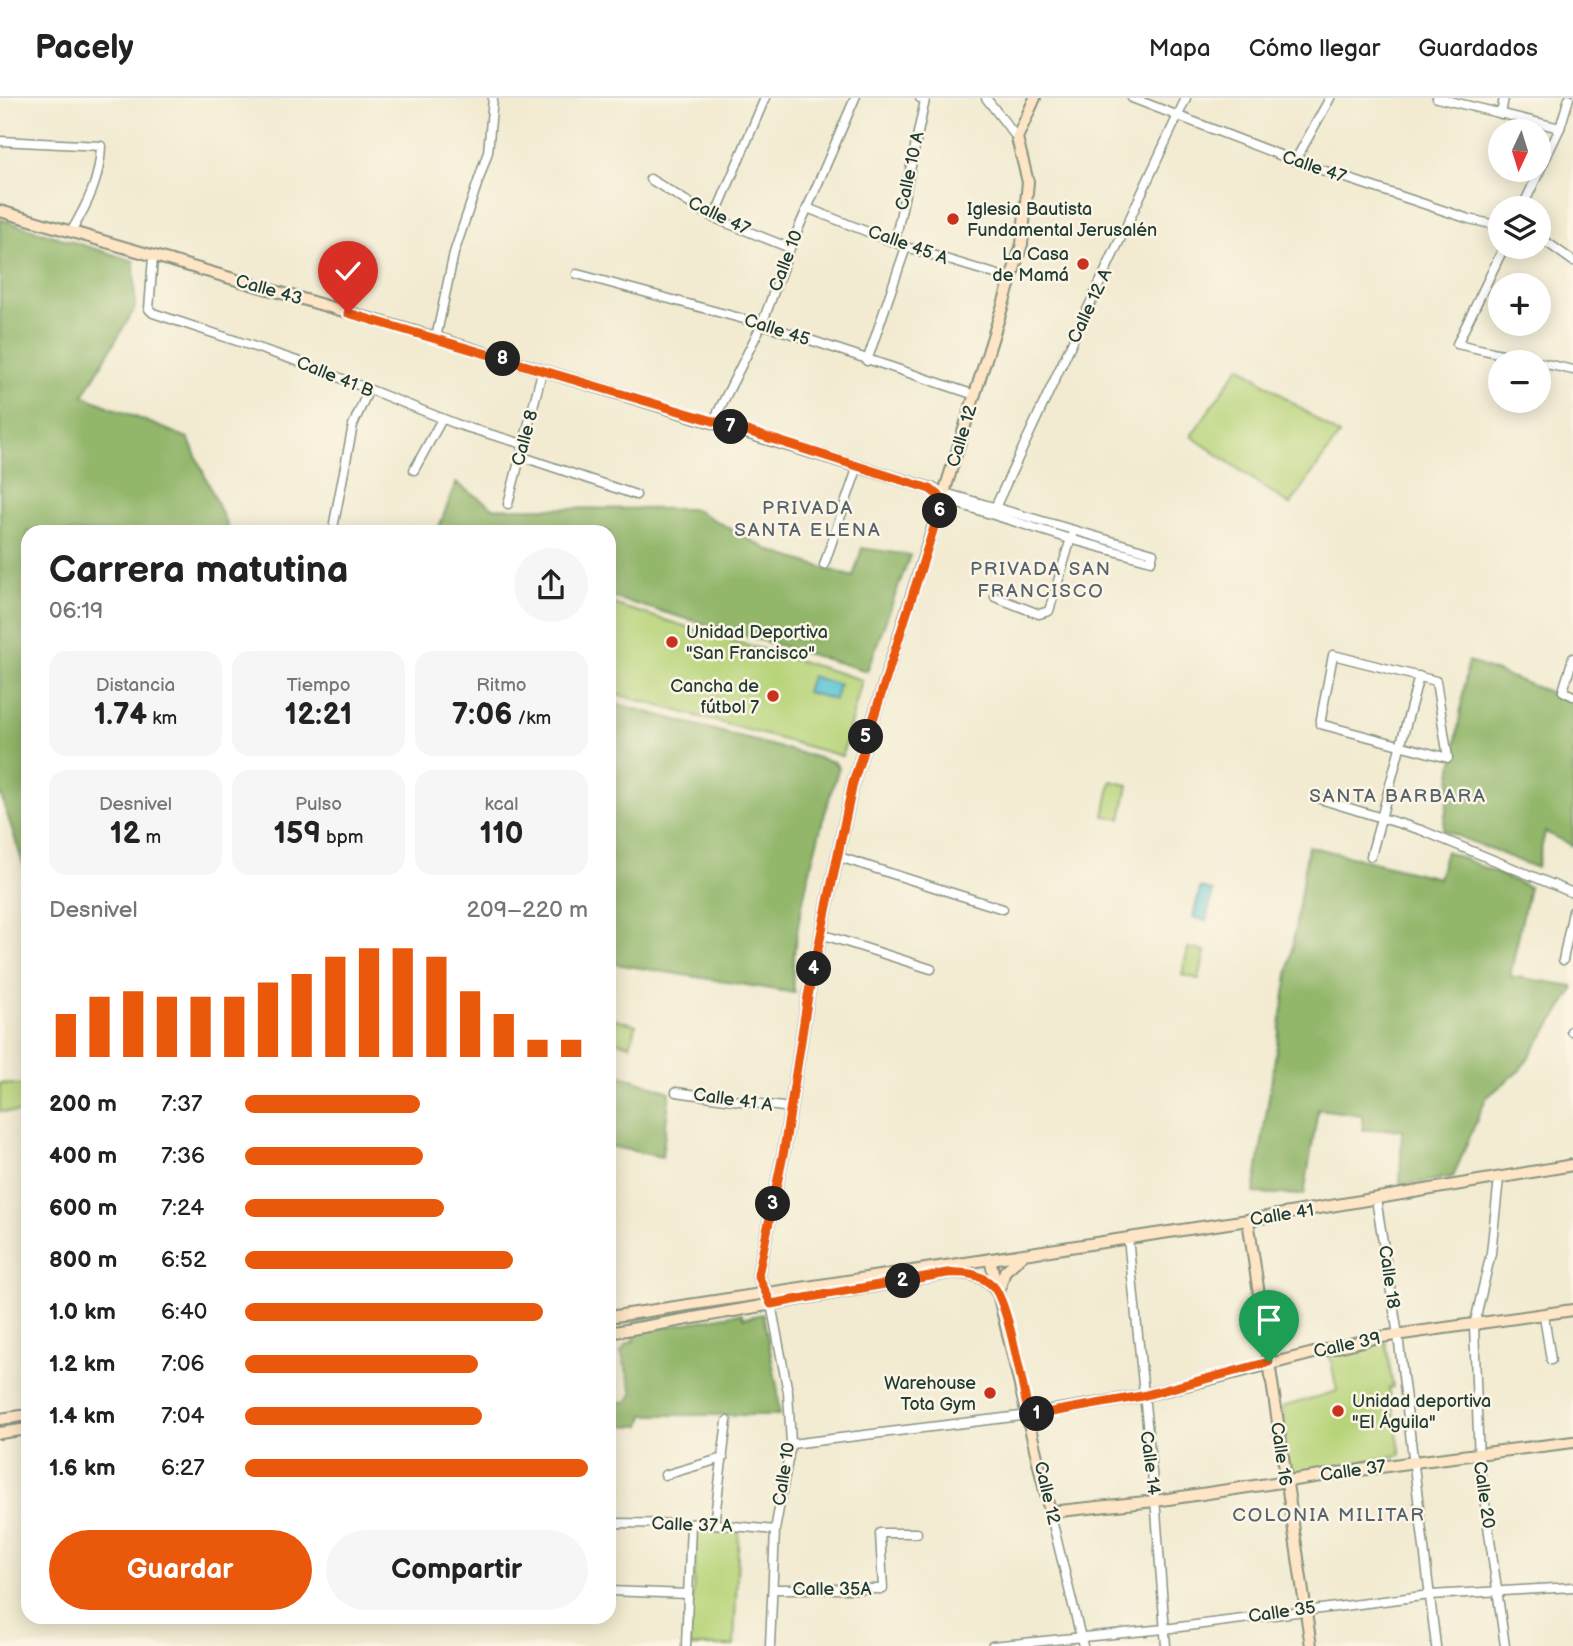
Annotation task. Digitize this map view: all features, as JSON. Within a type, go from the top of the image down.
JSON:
[{"type":"street","points":[[436,338],[454,253],[488,152],[493,98]]},
{"type":"street","points":[[714,218],[765,98]]},
{"type":"street","name":"Calle 10","points":[[713,422],[762,324],[790,248],[855,98]]},
{"type":"street","name":"Calle 12","points":[[771,1304],[758,1275],[836,856],[866,740],[1021,244],[1028,182],[1017,138],[986,98]]},
{"type":"street","points":[[1017,138],[1035,98]]},
{"type":"street","name":"Calle 47","points":[[1132,98],[1295,161],[1488,223]]},
{"type":"street","name":"Calle 12 A","points":[[995,511],[1186,98]]},
{"type":"street","points":[[1295,161],[1330,98]]},
{"type":"street","points":[[1437,98],[1560,128]]},
{"type":"street","points":[[1501,114],[1504,98]]},
{"type":"street","name":"Calle 10 A","points":[[895,242],[923,99]]},
{"type":"street","points":[[1528,196],[1570,103]]},
{"type":"street","points":[[0,141],[101,146],[100,170],[89,200],[71,232]]},
{"type":"street","name":"Calle 47","points":[[650,179],[714,218],[790,248]]},
{"type":"street","name":"Calle 45 A","points":[[807,208],[906,247],[1011,279]]},
{"type":"street","name":"Calle 43","points":[[0,211],[436,338],[858,466],[943,495]]},
{"type":"street","points":[[1551,245],[1573,261]]},
{"type":"street","points":[[867,361],[906,247]]},
{"type":"street","name":"Calle 41 B","points":[[153,257],[149,309],[153,313],[277,354],[442,419],[523,444]]},
{"type":"street","points":[[1498,259],[1457,344],[1573,370]]},
{"type":"street","name":"Calle 45","points":[[578,274],[762,324],[975,395]]},
{"type":"street","name":"Calle 8","points":[[508,504],[542,372]]},
{"type":"street","points":[[334,523],[353,425],[368,391]]},
{"type":"street","points":[[414,471],[442,419]]},
{"type":"street","points":[[520,456],[636,495]]},
{"type":"street","points":[[824,565],[858,466]]},
{"type":"street","points":[[943,495],[1151,561],[1153,553],[1072,535]]},
{"type":"street","points":[[995,597],[1039,614],[1049,611],[1072,535]]},
{"type":"street","points":[[1332,654],[1436,681],[1448,758],[1402,746],[1320,724],[1332,654]]},
{"type":"street","points":[[1573,658],[1563,691],[1573,696]]},
{"type":"street","points":[[1371,856],[1419,676]]},
{"type":"street","points":[[1320,799],[1383,818],[1573,893]]},
{"type":"street","points":[[836,856],[1003,909]]},
{"type":"street","points":[[1563,960],[1573,911]]},
{"type":"street","points":[[821,934],[931,969]]},
{"type":"street","name":"Calle 41 A","points":[[676,1092],[790,1108]]},
{"type":"street","name":"Calle 41","points":[[616,1315],[1248,1220],[1573,1165]]},
{"type":"street","name":"Calle 20","points":[[1499,1178],[1491,1253],[1474,1326],[1479,1455],[1505,1646]]},
{"type":"street","name":"Calle 18","points":[[1376,1199],[1398,1335],[1436,1646]]},
{"type":"street","name":"Calle 16","points":[[1248,1220],[1311,1646]]},
{"type":"street","name":"Calle 14","points":[[1128,1238],[1142,1396],[1155,1501],[1166,1646]]},
{"type":"street","points":[[1000,1297],[1005,1270],[1014,1261],[1032,1253]]},
{"type":"street","name":"Calle 12","points":[[990,1259],[1082,1642]]},
{"type":"street","points":[[616,1332],[959,1272],[982,1278],[1000,1297]]},
{"type":"street","name":"Calle 10","points":[[770,1646],[775,1530],[791,1444],[788,1392],[771,1304]]},
{"type":"street","name":"Calle 39","points":[[791,1444],[1029,1416],[1142,1396],[1269,1362],[1398,1335],[1573,1310]]},
{"type":"street","points":[[1544,1316],[1551,1360]]},
{"type":"street","points":[[0,1419],[21,1416]]},
{"type":"street","points":[[713,1524],[727,1421]]},
{"type":"street","points":[[0,1433],[21,1430]]},
{"type":"street","name":"Calle 37","points":[[1050,1512],[1155,1501],[1285,1480],[1573,1442]]},
{"type":"street","points":[[665,1475],[723,1458]]},
{"type":"street","name":"Calle 37 A","points":[[616,1523],[713,1524],[775,1530]]},
{"type":"street","points":[[686,1646],[691,1524]]},
{"type":"street","name":"Calle 35A","points":[[773,1589],[883,1589],[880,1533],[917,1533]]},
{"type":"street","name":"Calle 35","points":[[992,1646],[1082,1642],[1305,1609],[1430,1595],[1573,1587]]},
{"type":"street","points":[[616,1591],[688,1594]]},
{"type":"green space","points":[[0,219],[134,261],[135,308],[83,396],[188,438],[227,525],[21,525],[21,857],[0,792]]},
{"type":"green space","points":[[1240,366],[1339,435],[1290,505],[1191,436]]},
{"type":"green space","points":[[456,483],[494,508],[694,509],[771,551],[853,577],[862,548],[910,555],[867,671],[616,598],[616,525],[440,525]]},
{"type":"green space","name":"Unidad Deportiva \"San Francisco\"","points":[[616,605],[862,680],[842,756],[616,694]]},
{"type":"green space","points":[[1468,661],[1573,701],[1573,846],[1545,832],[1537,868],[1443,830]]},
{"type":"green space","points":[[616,704],[834,762],[839,767],[800,916],[793,974],[795,993],[616,964]]},
{"type":"green space","points":[[1111,781],[1128,785],[1121,819],[1104,816]]},
{"type":"green space","points":[[1308,846],[1438,878],[1446,851],[1529,887],[1510,976],[1573,986],[1573,991],[1520,1070],[1486,1098],[1453,1177],[1400,1186],[1402,1129],[1363,1130],[1362,1115],[1318,1109],[1304,1195],[1254,1193]]},
{"type":"green space","points":[[1188,948],[1205,952],[1199,979],[1182,975]]},
{"type":"green space","points":[[616,1019],[636,1025],[630,1045],[616,1041]]},
{"type":"green space","points":[[616,1073],[670,1092],[662,1157],[616,1147]]},
{"type":"green space","points":[[0,1083],[21,1085],[21,1113],[0,1111]]},
{"type":"green space","points":[[748,1300],[751,1303],[632,1323],[633,1320]]},
{"type":"green space","points":[[741,1313],[744,1318],[763,1314],[778,1391],[779,1415],[644,1415],[641,1426],[616,1425],[616,1401],[627,1402],[633,1393],[621,1352],[628,1343],[634,1341],[634,1333]]},
{"type":"green space","name":"Unidad deportiva \"El Águila\"","points":[[1386,1342],[1393,1387],[1389,1388],[1401,1455],[1286,1475],[1282,1407],[1337,1391],[1329,1352]]},
{"type":"green space","points":[[700,1529],[739,1529],[734,1646],[689,1646],[697,1533]]},
{"type":"water","points":[[811,676],[839,685],[835,700],[806,692]]},
{"type":"water","points":[[1200,888],[1213,891],[1206,921],[1193,917]]},
{"type":"place","name":"Iglesia Bautista Fundamental Jerusalén","points":[[953,219]]},
{"type":"place","name":"La Casa de Mamá","points":[[1083,264]]},
{"type":"place","name":"Unidad Deportiva \"San Francisco\"","points":[[672,642]]},
{"type":"place","name":"Cancha de fútbol 7","points":[[773,696]]},
{"type":"place","name":"Warehouse Tota Gym","points":[[990,1393]]},
{"type":"place","name":"Unidad deportiva \"El Águila\"","points":[[1338,1411]]},
{"type":"district","name":"PRIVADA SANTA ELENA","points":[[808,519]]},
{"type":"district","name":"PRIVADA SAN FRANCISCO","points":[[1041,580]]},
{"type":"district","name":"SANTA BARBARA","points":[[1398,796]]},
{"type":"district","name":"COLONIA MILITAR","points":[[1329,1515]]},
{"type":"route","points":[[348,313],[747,431],[930,489],[943,499],[853,783],[836,856],[808,996],[784,1150],[758,1275],[771,1304],[947,1273],[966,1272],[982,1278],[994,1287],[1000,1297],[1029,1416],[1142,1396],[1269,1362]]}]
